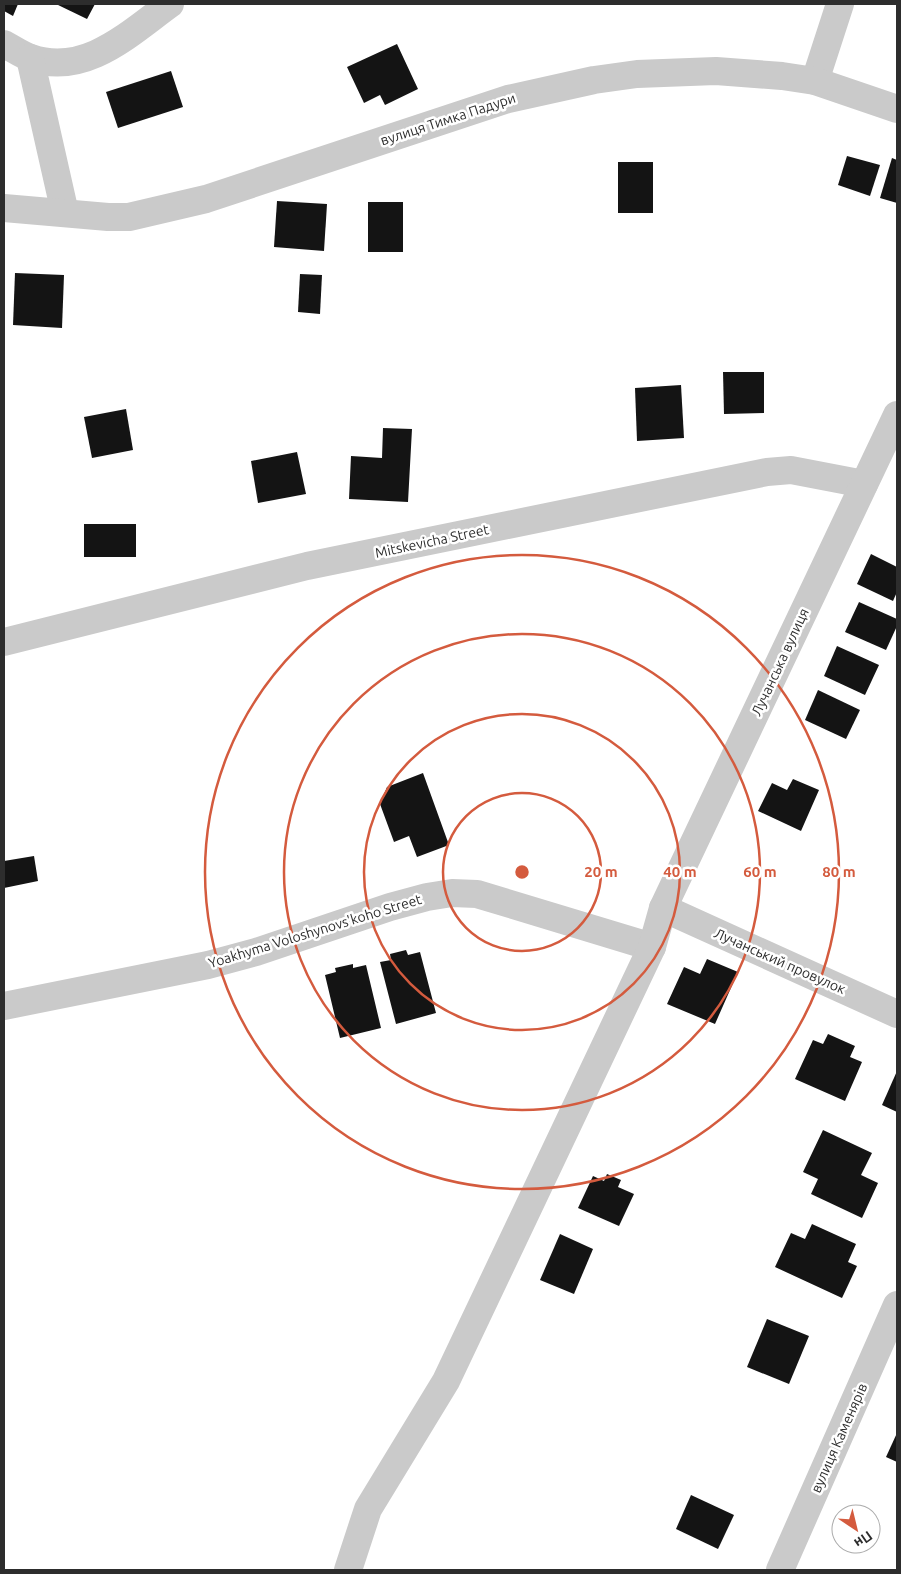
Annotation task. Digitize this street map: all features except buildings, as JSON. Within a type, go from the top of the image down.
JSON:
[{"type":"street","points":[[4,44],[30,58],[50,62],[86,59],[105,50],[170,4]]},
{"type":"street","points":[[815,81],[840,4]]},
{"type":"street","points":[[30,58],[65,213]]},
{"type":"street","name":"вулиця Тимка Падури","points":[[4,208],[108,217],[129,217],[206,199],[508,99],[594,80],[637,74],[716,71],[774,75],[815,81],[897,109]]},
{"type":"street","name":"Лучанська вулиця","points":[[348,1570],[368,1509],[446,1381],[652,947],[663,908],[897,415]]},
{"type":"street","name":"Mitskevicha Street","points":[[4,642],[307,566],[766,472],[791,470],[864,484]]},
{"type":"street","name":"Yoakhyma Voloshynovs'koho Street","points":[[4,1006],[208,965],[256,952],[390,906],[452,893],[477,894],[652,947]]},
{"type":"street","name":"Лучанський провулок","points":[[663,908],[897,1014]]},
{"type":"street","name":"вулиця Каменярів","points":[[780,1570],[897,1305]]}]
